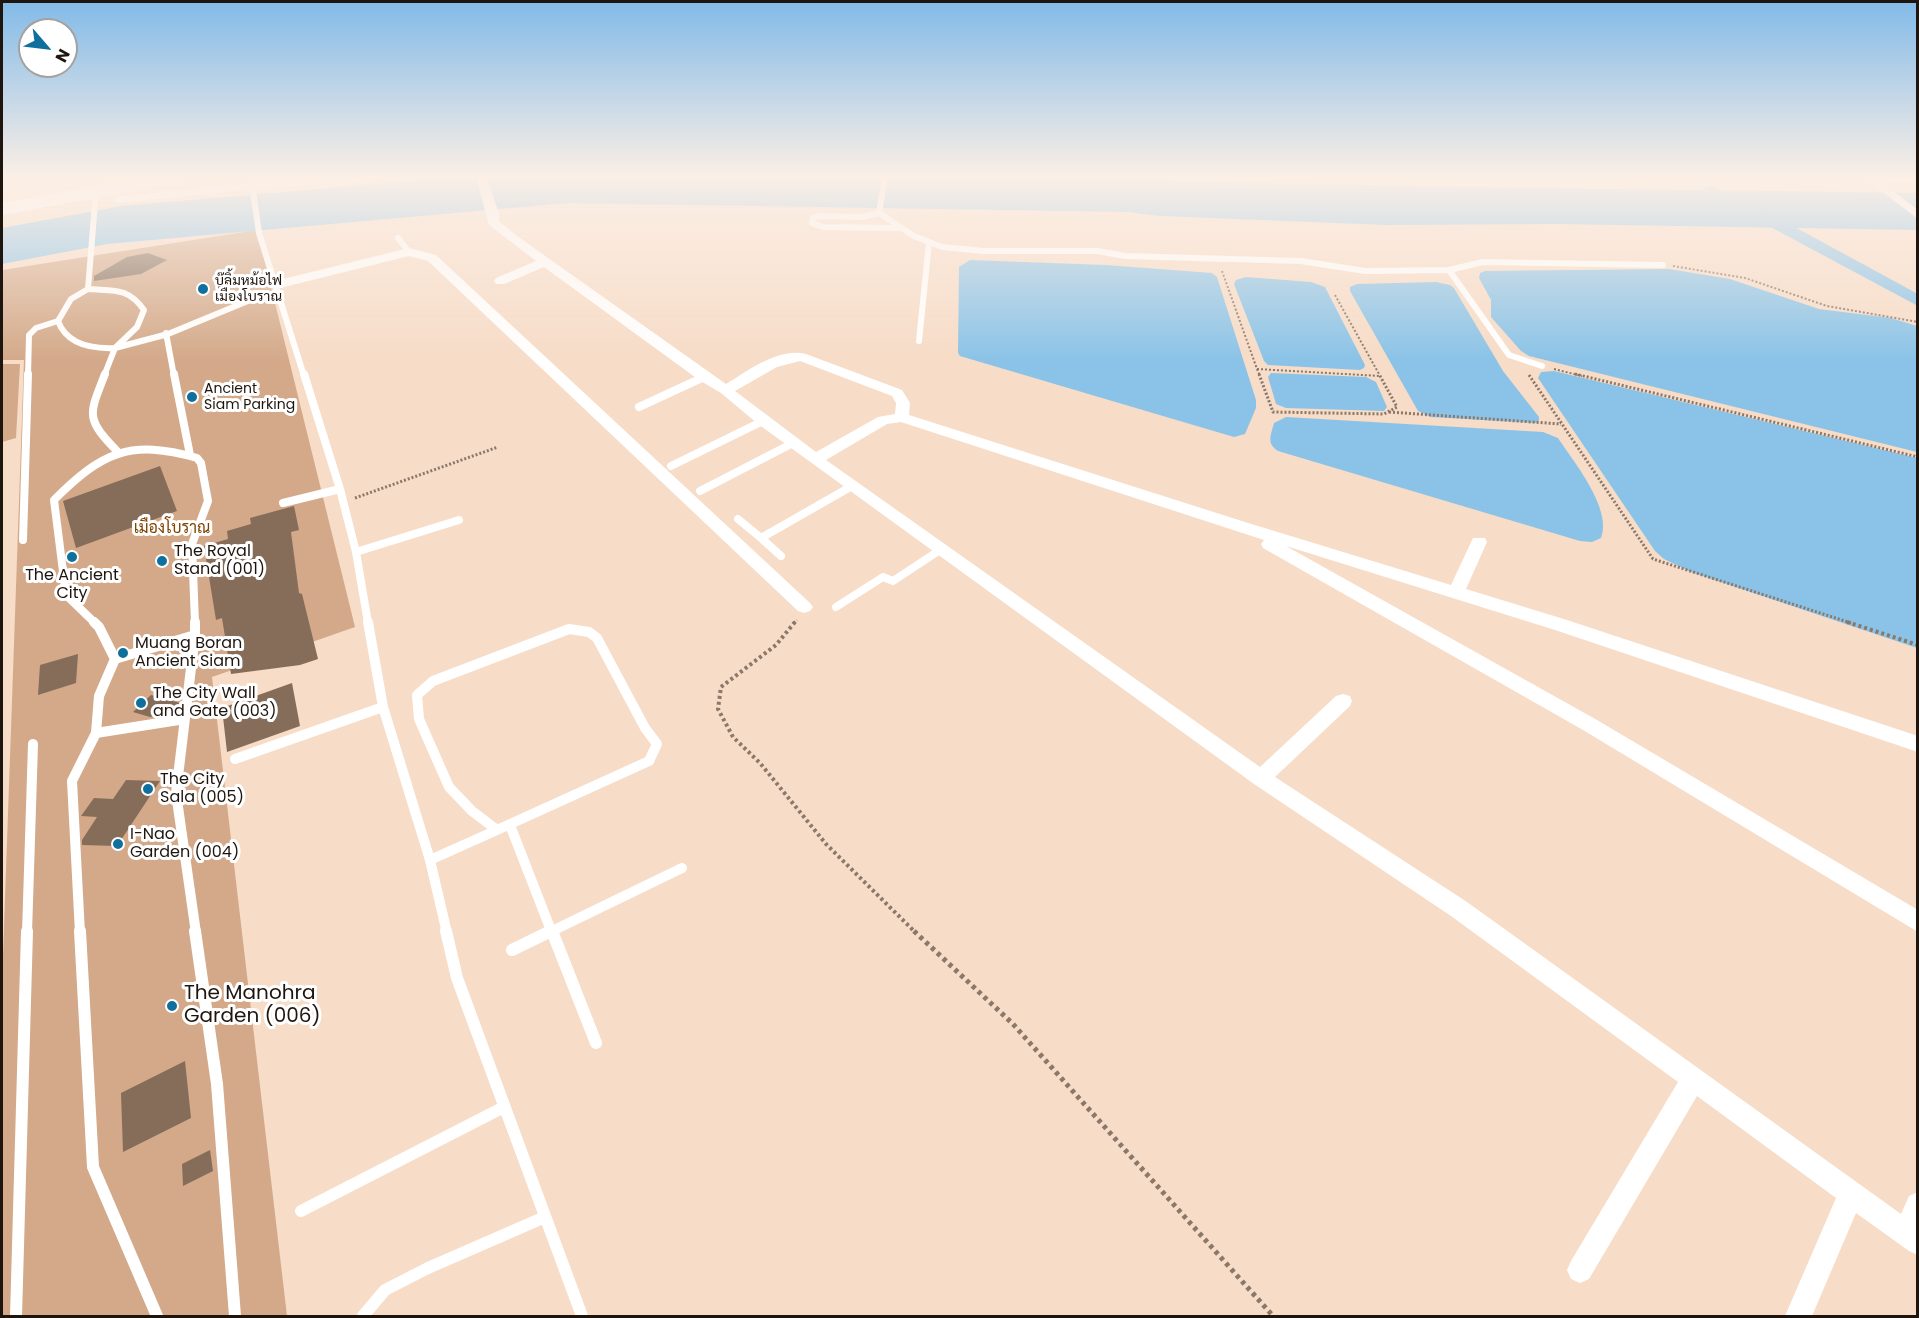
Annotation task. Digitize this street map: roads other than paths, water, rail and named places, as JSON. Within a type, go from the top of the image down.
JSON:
[{"type":"street","points":[[512,239],[547,261],[704,377],[726,390],[763,421],[940,550],[1261,778],[1460,909],[1911,1237],[1917,1204]]},
{"type":"street","points":[[277,290],[409,252],[432,258],[804,607]]},
{"type":"street","points":[[500,281],[547,261]]},
{"type":"street","points":[[726,390],[770,366],[792,357],[801,357],[897,393],[903,403],[902,417]]},
{"type":"street","points":[[816,459],[883,420],[902,417],[1239,526],[1561,625],[1917,744]]},
{"type":"street","points":[[1239,526],[1590,724],[1917,922]]},
{"type":"street","points":[[1456,592],[1479,542]]},
{"type":"street","points":[[1261,778],[1343,701]]},
{"type":"street","points":[[1580,1270],[1693,1079]]},
{"type":"street","points":[[1798,1317],[1851,1194]]},
{"type":"lane","points":[[88,289],[90,239]]},
{"type":"lane","points":[[261,239],[340,489],[356,552],[383,707],[430,860],[457,978],[582,1317]]},
{"type":"lane","points":[[398,239],[409,252]]},
{"type":"lane","points":[[922,239],[942,247],[984,251],[1098,251],[1125,256],[1302,261],[1365,271],[1449,270],[1483,262],[1663,265]]},
{"type":"lane","points":[[919,341],[929,242]]},
{"type":"lane","points":[[1449,270],[1509,355],[1518,360],[1542,366]]},
{"type":"lane","points":[[23,540],[29,335],[36,328],[58,321],[71,299],[88,289],[119,291],[135,297],[144,310],[137,327],[115,348],[92,406],[96,429],[117,451]]},
{"type":"lane","points":[[58,321],[60,329],[67,338],[88,346],[115,348],[166,333],[277,290]]},
{"type":"lane","points":[[166,333],[190,455]]},
{"type":"lane","points":[[639,407],[704,377]]},
{"type":"lane","points":[[671,466],[763,421]]},
{"type":"lane","points":[[700,491],[793,443]]},
{"type":"lane","points":[[115,659],[99,627],[66,595],[54,500],[78,474],[117,451],[149,447],[190,455],[201,462],[208,501],[192,544],[195,635],[176,793],[217,1083],[235,1317]]},
{"type":"lane","points":[[761,538],[852,486]]},
{"type":"lane","points":[[283,503],[340,489]]},
{"type":"lane","points":[[738,519],[781,556]]},
{"type":"lane","points":[[356,552],[459,520]]},
{"type":"lane","points":[[836,607],[883,578],[894,580],[940,550]]},
{"type":"lane","points":[[430,860],[498,831],[649,762],[657,744],[645,728],[597,639],[589,632],[569,629],[558,633],[433,681],[417,695],[419,719],[449,787],[472,811],[498,831]]},
{"type":"lane","points":[[157,1317],[93,1167],[72,781],[96,733],[99,696],[115,659],[195,635]]},
{"type":"lane","points":[[235,759],[383,707]]},
{"type":"lane","points":[[96,733],[185,719]]},
{"type":"lane","points":[[16,1317],[33,744]]},
{"type":"lane","points":[[510,825],[596,1043]]},
{"type":"lane","points":[[512,950],[682,868]]},
{"type":"lane","points":[[301,1211],[504,1107]]},
{"type":"lane","points":[[363,1317],[385,1290],[428,1268],[545,1217]]},
{"type":"water","points":[[2,239],[169,239],[107,244],[2,264]]},
{"type":"water","points":[[970,260],[1106,265],[1212,273],[1217,277],[1256,400],[1256,408],[1245,434],[1234,437],[960,356],[958,353],[959,267]]},
{"type":"water","points":[[1669,269],[1730,279],[1819,309],[1891,318],[1917,326],[1917,452],[1529,356],[1521,351],[1491,317],[1491,300],[1479,278],[1480,273],[1485,271]]},
{"type":"water","points":[[1246,277],[1311,282],[1325,287],[1365,365],[1364,368],[1360,370],[1268,365],[1264,361],[1234,284],[1236,280]]},
{"type":"water","points":[[1436,282],[1454,288],[1503,371],[1539,417],[1536,423],[1431,417],[1418,411],[1350,291],[1350,287],[1357,284]]},
{"type":"water","points":[[1554,371],[1917,458],[1917,648],[1691,572],[1664,559],[1655,551],[1538,378],[1541,372]]},
{"type":"water","points":[[1271,373],[1366,377],[1376,382],[1387,407],[1384,411],[1286,408],[1276,404],[1268,377]]},
{"type":"water","points":[[1286,417],[1543,432],[1558,438],[1590,486],[1601,513],[1603,526],[1601,538],[1592,542],[1580,541],[1278,451],[1272,445],[1271,435],[1274,423]]},
{"type":"waterway","points":[[1805,239],[1918,301]]},
{"type":"place","name":"บู๊ลิ้มหม้อไฟ เมืองโบราณ","points":[[203,289]]},
{"type":"place","name":"Ancient Siam Parking","points":[[192,397]]},
{"type":"place","name":"The Ancient City","points":[[72,557]]},
{"type":"place","name":"The Royal Stand (001)","points":[[162,561]]},
{"type":"place","name":"Muang Boran Ancient Siam","points":[[123,653]]},
{"type":"place","name":"The City Wall and Gate (003)","points":[[141,703]]},
{"type":"place","name":"The City Sala (005)","points":[[148,789]]},
{"type":"place","name":"I-Nao Garden (004)","points":[[118,844]]},
{"type":"place","name":"The Manohra Garden (006)","points":[[172,1006]]},
{"type":"park label","name":"เมืองโบราณ","points":[[172,529]]}]
